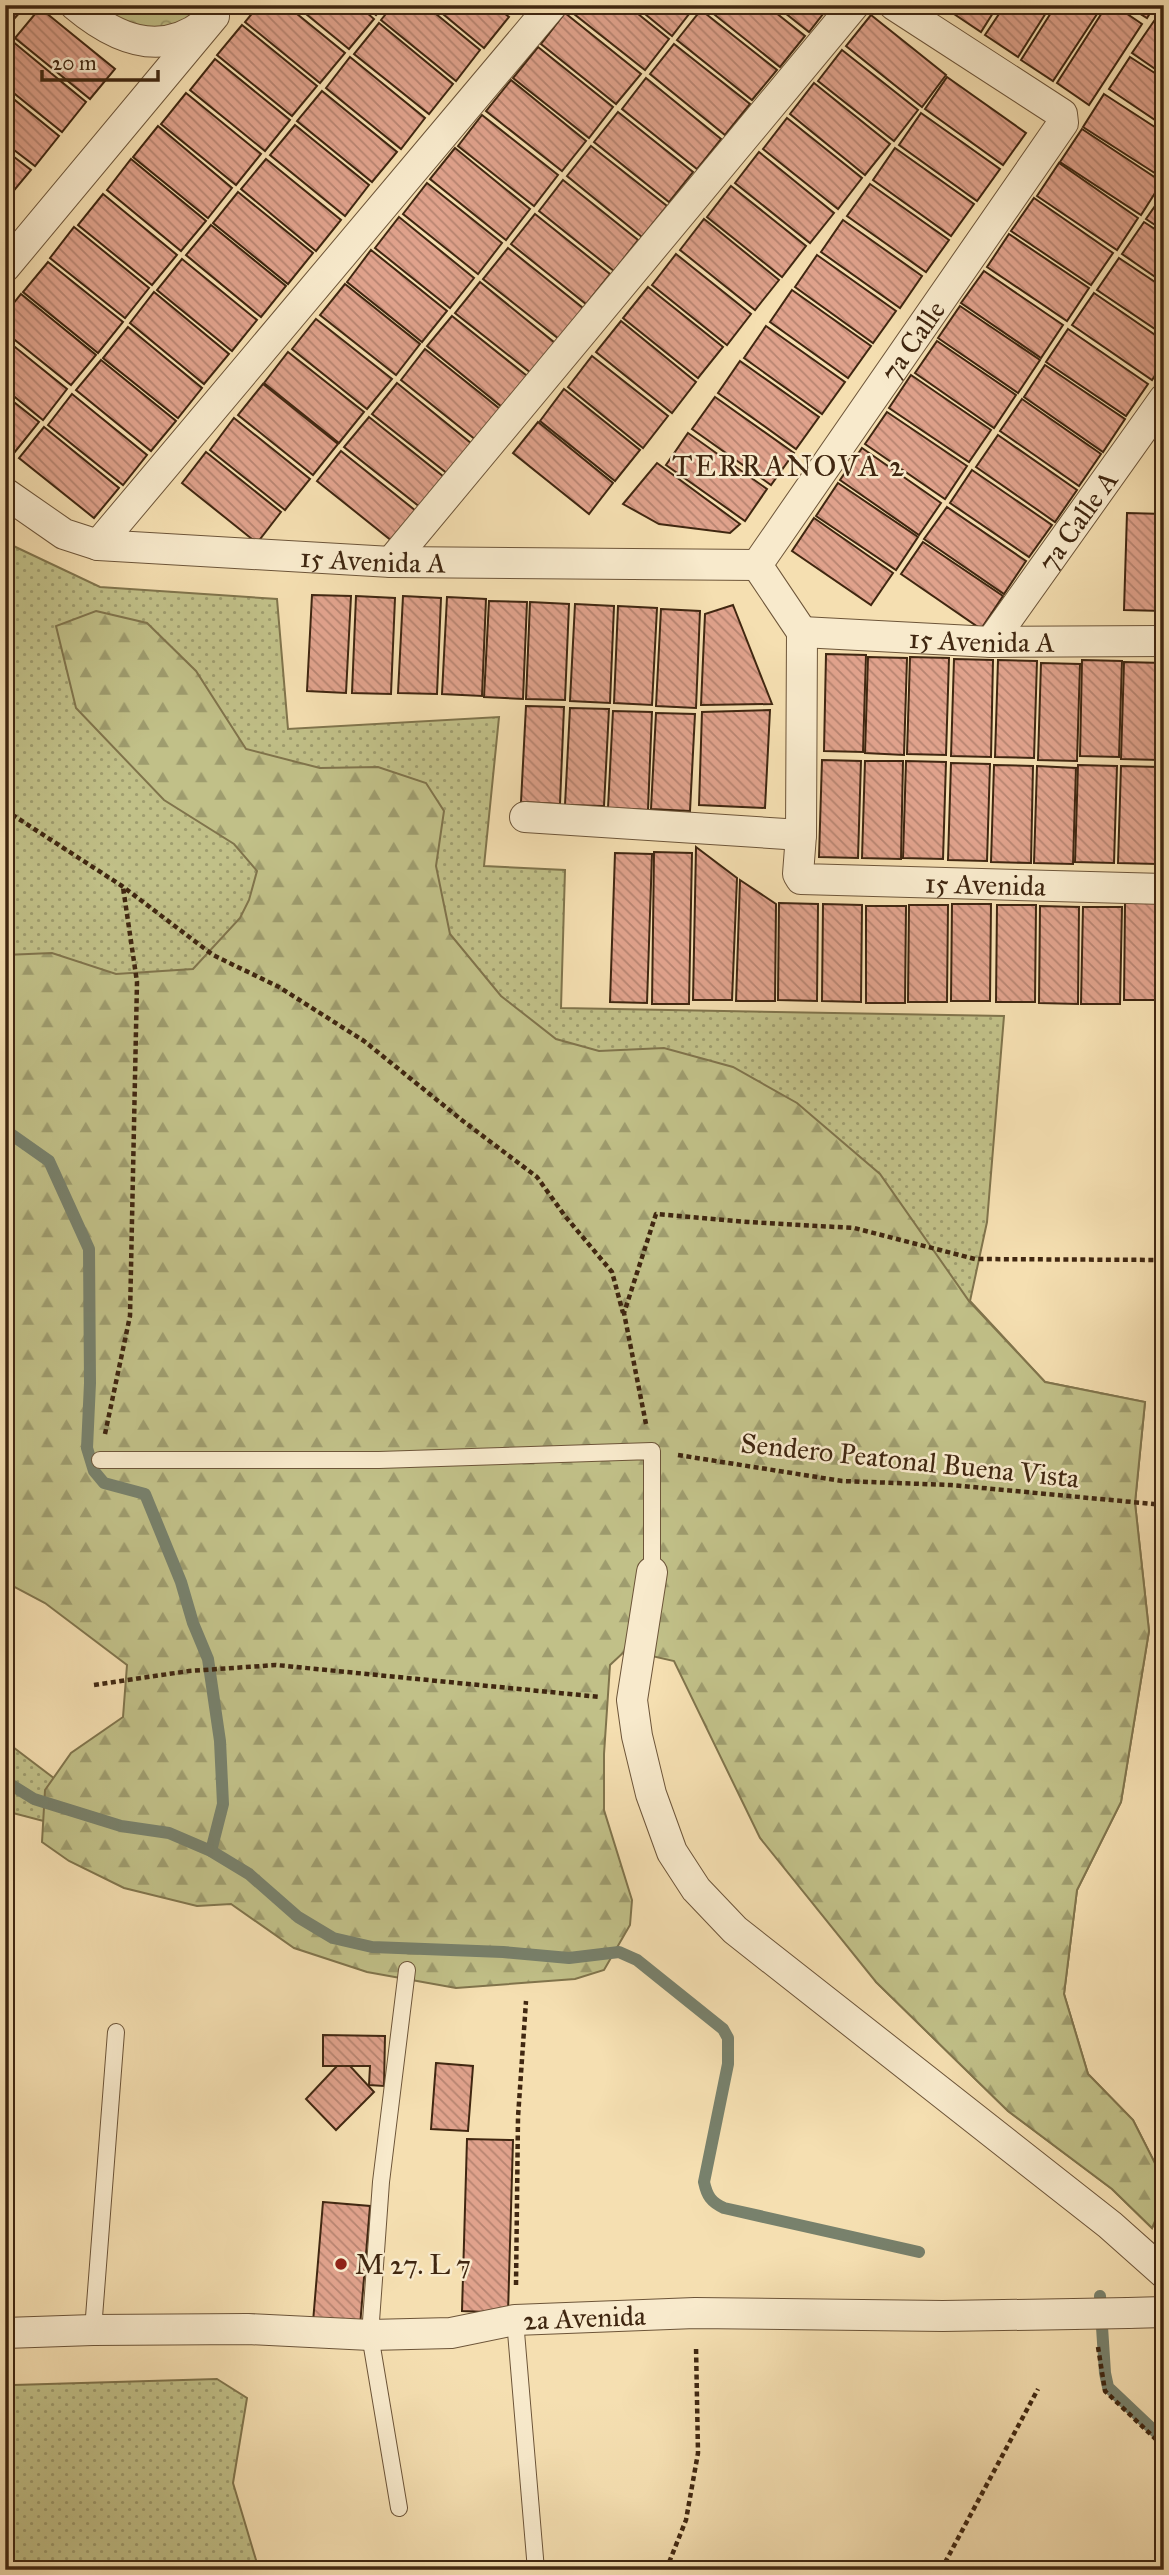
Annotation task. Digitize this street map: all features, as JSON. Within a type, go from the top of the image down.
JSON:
[{"type":"street","points":[[75,5],[114,33],[154,42],[181,37],[197,29],[220,11]]},
{"type":"street","points":[[98,545],[552,5]]},
{"type":"street","points":[[391,562],[854,5]]},
{"type":"street","name":"7a Calle","points":[[757,565],[1063,123],[1062,114],[894,5]]},
{"type":"street","points":[[5,267],[220,11]]},
{"type":"street","name":"7a Calle A","points":[[991,642],[1164,399]]},
{"type":"street","name":"15 Avenida A","points":[[5,493],[64,534],[98,545],[391,562],[757,565]]},
{"type":"street","points":[[524,817],[801,835],[802,632],[757,565]]},
{"type":"street","name":"15 Avenida A","points":[[802,632],[991,642],[1164,641]]},
{"type":"street","name":"15 Avenida","points":[[801,835],[798,874],[806,881],[1164,889]]},
{"type":"street","points":[[652,1572],[632,1700],[637,1736],[651,1794],[672,1852],[696,1889],[736,1930],[1111,2225],[1164,2273]]},
{"type":"street","name":"2a Avenida","points":[[5,2333],[248,2329],[370,2335],[451,2333],[515,2320],[695,2314],[943,2316],[1164,2312]]},
{"type":"lane","points":[[100,1460],[379,1460],[652,1451],[652,1572]]},
{"type":"lane","points":[[399,2508],[370,2335],[381,2182],[407,1970]]},
{"type":"lane","points":[[93,2330],[116,2032]]},
{"type":"lane","points":[[515,2320],[536,2570]]},
{"type":"path","points":[[5,810],[122,886],[214,955],[279,986],[364,1041],[537,1177],[565,1216],[612,1272],[624,1313],[652,1451]]},
{"type":"path","points":[[100,1460],[130,1316],[137,982],[122,886]]},
{"type":"path","points":[[624,1313],[656,1214],[854,1228],[975,1259],[1164,1260]]},
{"type":"path","name":"Sendero Peatonal Buena Vista","points":[[652,1451],[842,1480],[951,1485],[1164,1505]]},
{"type":"path","points":[[94,1685],[189,1671],[276,1665],[632,1700]]},
{"type":"path","points":[[515,2320],[518,2117],[526,2001]]},
{"type":"path","points":[[666,2570],[686,2520],[698,2452],[695,2314]]},
{"type":"path","points":[[1098,2337],[1099,2364],[1105,2391],[1164,2447]]},
{"type":"path","points":[[941,2570],[1038,2389]]},
{"type":"green space","points":[[86,5],[217,5],[155,33]]},
{"type":"green space","points":[[5,542],[100,587],[277,599],[288,729],[499,717],[484,866],[565,870],[561,1008],[1004,1016],[987,1222],[970,1301],[1045,1382],[1145,1402],[1135,1503],[1149,1631],[1121,1802],[1077,1890],[1064,1994],[1088,2074],[1133,2120],[1164,2181],[1164,2201],[1152,2228],[1112,2189],[1008,2111],[876,1982],[709,1622],[5,1467]]},
{"type":"green space","points":[[96,611],[147,623],[196,671],[246,749],[320,768],[378,767],[426,783],[444,811],[436,866],[450,934],[501,996],[556,1039],[599,1051],[664,1048],[733,1067],[797,1103],[880,1174],[969,1301],[1045,1382],[1145,1402],[1135,1503],[1149,1631],[1121,1802],[1077,1890],[1064,1994],[1088,2074],[1133,2120],[1164,2181],[1164,2201],[1152,2228],[1112,2189],[1008,2111],[876,1982],[760,1838],[674,1661],[626,1650],[610,1665],[604,1754],[604,1810],[632,1900],[630,1925],[604,1970],[575,1979],[456,1988],[367,1972],[294,1948],[231,1904],[197,1906],[124,1888],[69,1861],[42,1842],[45,1790],[71,1753],[123,1717],[127,1665],[45,1603],[5,1582],[5,955],[52,953],[116,974],[193,969],[240,918],[249,900],[257,871],[234,844],[164,800],[76,708],[56,626]]},
{"type":"green space","points":[[5,1741],[59,1782],[132,1844],[5,1811]]},
{"type":"green space","points":[[217,2379],[247,2398],[233,2483],[259,2570],[5,2570],[5,2459],[14,2385]]},
{"type":"building","points":[[5,5],[14,5],[21,11],[5,29]]},
{"type":"building","points":[[259,5],[286,5],[345,53],[320,83],[245,22]]},
{"type":"building","points":[[295,5],[358,5],[374,19],[349,49]]},
{"type":"building","points":[[364,5],[385,5],[376,15]]},
{"type":"building","points":[[393,5],[425,5],[480,50],[456,81],[381,20]]},
{"type":"building","points":[[432,5],[494,5],[509,17],[484,48]]},
{"type":"building","points":[[573,5],[627,5],[669,39],[645,70],[569,10]]},
{"type":"building","points":[[634,5],[696,5],[672,36]]},
{"type":"building","points":[[766,5],[805,36],[780,67],[705,7]]},
{"type":"building","points":[[775,5],[830,5],[809,32]]},
{"type":"building","points":[[951,5],[998,5],[981,32],[948,10]]},
{"type":"building","points":[[1005,5],[1051,5],[1018,57],[985,35]]},
{"type":"building","points":[[1056,5],[1103,5],[1053,81],[1021,60]]},
{"type":"building","points":[[1107,5],[1114,5],[1142,24],[1089,105],[1057,83]]},
{"type":"building","points":[[1126,5],[1155,5],[1147,18]]},
{"type":"building","points":[[40,8],[115,69],[90,99],[15,38]]},
{"type":"building","points":[[701,10],[777,70],[752,100],[677,40]]},
{"type":"building","points":[[565,13],[641,74],[616,104],[541,44]]},
{"type":"building","points":[[871,15],[946,75],[922,107],[846,46]]},
{"type":"building","points":[[1154,21],[1164,27],[1164,75],[1132,53]]},
{"type":"building","points":[[379,23],[453,84],[429,114],[354,54]]},
{"type":"building","points":[[242,25],[317,86],[292,116],[217,55]]},
{"type":"building","points":[[12,41],[86,102],[62,132],[5,86],[5,49]]},
{"type":"building","points":[[674,44],[750,104],[725,135],[650,74]]},
{"type":"building","points":[[538,47],[613,107],[589,138],[513,78]]},
{"type":"building","points":[[842,50],[918,110],[894,141],[818,81]]},
{"type":"building","points":[[350,57],[425,118],[401,149],[326,88]]},
{"type":"building","points":[[1130,57],[1164,79],[1164,126],[1109,89]]},
{"type":"building","points":[[215,59],[290,120],[265,151],[190,90]]},
{"type":"building","points":[[947,77],[1026,133],[1003,165],[925,109]]},
{"type":"building","points":[[646,78],[721,139],[697,169],[622,109]]},
{"type":"building","points":[[511,80],[586,141],[562,171],[486,111]]},
{"type":"building","points":[[814,83],[890,144],[865,175],[790,114]]},
{"type":"building","points":[[322,91],[397,152],[372,182],[297,121]]},
{"type":"building","points":[[5,92],[59,136],[35,166],[5,143]]},
{"type":"building","points":[[186,93],[261,154],[236,185],[161,124]]},
{"type":"building","points":[[1104,94],[1164,133],[1164,179],[1083,127]]},
{"type":"building","points":[[618,112],[693,172],[669,202],[594,142]]},
{"type":"building","points":[[921,113],[1000,169],[977,201],[899,145]]},
{"type":"building","points":[[482,115],[558,175],[534,206],[458,146]]},
{"type":"building","points":[[787,118],[862,178],[838,209],[763,149]]},
{"type":"building","points":[[295,125],[369,185],[345,216],[270,155]]},
{"type":"building","points":[[158,126],[232,188],[208,218],[133,157]]},
{"type":"building","points":[[1082,129],[1162,182],[1141,215],[1060,162]]},
{"type":"building","points":[[591,146],[667,206],[642,237],[567,176]]},
{"type":"building","points":[[455,148],[530,209],[506,240],[430,179]]},
{"type":"building","points":[[895,148],[974,204],[951,236],[873,180]]},
{"type":"building","points":[[5,150],[31,170],[6,200],[5,200]]},
{"type":"building","points":[[759,152],[834,213],[810,243],[735,183]]},
{"type":"building","points":[[131,159],[206,221],[181,251],[107,190]]},
{"type":"building","points":[[266,159],[341,220],[316,251],[241,189]]},
{"type":"building","points":[[1059,163],[1138,218],[1117,250],[1037,196]]},
{"type":"building","points":[[563,180],[638,240],[614,271],[539,211]]},
{"type":"building","points":[[427,183],[502,243],[478,274],[403,214]]},
{"type":"building","points":[[870,184],[949,240],[926,272],[847,216]]},
{"type":"building","points":[[731,186],[806,246],[782,277],[707,217]]},
{"type":"building","points":[[238,192],[313,253],[288,284],[213,223]]},
{"type":"building","points":[[1164,193],[1164,231],[1146,219]]},
{"type":"building","points":[[103,194],[177,255],[152,285],[78,225]]},
{"type":"building","points":[[1034,198],[1113,253],[1091,285],[1011,231]]},
{"type":"building","points":[[535,214],[610,274],[586,304],[511,244]]},
{"type":"building","points":[[399,217],[474,278],[450,308],[375,248]]},
{"type":"building","points":[[704,219],[779,280],[755,310],[680,250]]},
{"type":"building","points":[[843,220],[922,276],[900,308],[821,252]]},
{"type":"building","points":[[1144,222],[1164,235],[1164,283],[1122,254]]},
{"type":"building","points":[[211,225],[286,286],[261,317],[186,255]]},
{"type":"building","points":[[74,227],[149,288],[125,318],[50,258]]},
{"type":"building","points":[[1009,234],[1089,288],[1067,321],[987,267]]},
{"type":"building","points":[[508,248],[583,308],[559,339],[483,279]]},
{"type":"building","points":[[371,250],[447,311],[422,342],[347,282]]},
{"type":"building","points":[[676,254],[751,314],[727,345],[652,285]]},
{"type":"building","points":[[817,255],[896,311],[873,343],[795,287]]},
{"type":"building","points":[[1119,258],[1164,288],[1164,335],[1097,290]]},
{"type":"building","points":[[182,259],[257,320],[232,351],[157,290]]},
{"type":"building","points":[[48,262],[123,322],[98,353],[23,292]]},
{"type":"building","points":[[984,271],[1063,325],[1041,358],[961,303]]},
{"type":"building","points":[[480,282],[555,343],[531,373],[455,313]]},
{"type":"building","points":[[345,284],[420,344],[396,375],[320,315]]},
{"type":"building","points":[[648,287],[723,347],[698,378],[623,318]]},
{"type":"building","points":[[792,290],[871,346],[848,378],[770,322]]},
{"type":"building","points":[[154,292],[229,354],[204,384],[130,323]]},
{"type":"building","points":[[1094,293],[1164,341],[1164,362],[1152,380],[1072,325]]},
{"type":"building","points":[[21,294],[96,355],[71,385],[5,332],[5,314]]},
{"type":"building","points":[[960,306],[1040,360],[1018,393],[938,338]]},
{"type":"building","points":[[452,316],[527,376],[502,407],[427,346]]},
{"type":"building","points":[[316,319],[392,379],[367,409],[292,349]]},
{"type":"building","points":[[621,321],[696,382],[672,413],[596,352]]},
{"type":"building","points":[[766,326],[845,382],[822,414],[744,358]]},
{"type":"building","points":[[128,327],[202,388],[178,418],[103,358]]},
{"type":"building","points":[[1068,329],[1148,384],[1126,416],[1046,362]]},
{"type":"building","points":[[5,339],[67,389],[43,420],[5,389]]},
{"type":"building","points":[[937,341],[1016,395],[994,428],[915,373]]},
{"type":"building","points":[[425,349],[500,409],[476,440],[401,380]]},
{"type":"building","points":[[288,352],[364,412],[339,443],[264,383]]},
{"type":"building","points":[[592,356],[668,416],[643,448],[568,387]]},
{"type":"building","points":[[101,360],[176,421],[151,451],[76,390]]},
{"type":"building","points":[[740,361],[819,417],[796,449],[718,393]]},
{"type":"building","points":[[1045,365],[1125,419],[1103,452],[1024,397]]},
{"type":"building","points":[[911,375],[991,430],[969,462],[889,408]]},
{"type":"building","points":[[397,383],[472,444],[448,474],[372,414]]},
{"type":"building","points":[[263,384],[338,444],[313,475],[238,415]]},
{"type":"building","points":[[564,389],[640,450],[615,481],[540,421]]},
{"type":"building","points":[[72,394],[147,455],[123,485],[48,425]]},
{"type":"building","points":[[5,395],[39,422],[14,453],[5,446]]},
{"type":"building","points":[[715,397],[794,453],[771,485],[692,429]]},
{"type":"building","points":[[1022,399],[1101,454],[1079,486],[1000,431]]},
{"type":"building","points":[[887,412],[967,466],[945,499],[865,444]]},
{"type":"building","points":[[369,417],[444,477],[420,507],[344,447]]},
{"type":"building","points":[[234,418],[310,479],[285,510],[210,450]]},
{"type":"building","points":[[538,422],[613,483],[589,514],[513,453]]},
{"type":"building","points":[[44,427],[119,488],[94,518],[19,458]]},
{"type":"building","points":[[688,433],[767,489],[745,521],[666,465]]},
{"type":"building","points":[[998,435],[1077,490],[1055,522],[976,467]]},
{"type":"building","points":[[862,448],[941,503],[919,535],[840,480]]},
{"type":"building","points":[[341,451],[416,511],[392,541],[317,481]]},
{"type":"building","points":[[206,452],[281,512],[257,543],[182,483]]},
{"type":"building","points":[[657,463],[740,524],[730,533],[659,524],[623,504]]},
{"type":"building","points":[[972,470],[1052,525],[1029,557],[950,503]]},
{"type":"building","points":[[838,483],[918,537],[896,570],[816,516]]},
{"type":"building","points":[[947,507],[1026,561],[1004,594],[924,539]]},
{"type":"building","points":[[1127,513],[1164,514],[1163,611],[1124,610]]},
{"type":"building","points":[[814,518],[893,573],[871,605],[792,551]]},
{"type":"building","points":[[923,542],[1003,596],[981,629],[901,574]]},
{"type":"building","points":[[312,595],[351,596],[346,693],[307,691]]},
{"type":"building","points":[[356,596],[395,598],[391,694],[352,693]]},
{"type":"building","points":[[403,596],[441,598],[437,694],[398,693]]},
{"type":"building","points":[[447,597],[486,599],[482,696],[442,694]]},
{"type":"building","points":[[489,601],[527,602],[523,699],[484,697]]},
{"type":"building","points":[[530,602],[569,604],[565,700],[526,699]]},
{"type":"building","points":[[575,604],[614,606],[610,703],[570,701]]},
{"type":"building","points":[[733,605],[772,704],[701,705],[705,614]]},
{"type":"building","points":[[618,606],[657,608],[652,705],[614,703]]},
{"type":"building","points":[[661,609],[700,611],[696,708],[656,706]]},
{"type":"building","points":[[826,654],[866,655],[863,752],[824,751]]},
{"type":"building","points":[[868,657],[907,658],[904,755],[865,753]]},
{"type":"building","points":[[910,657],[949,658],[946,755],[907,754]]},
{"type":"building","points":[[954,659],[993,660],[991,757],[951,756]]},
{"type":"building","points":[[998,660],[1037,661],[1034,758],[995,757]]},
{"type":"building","points":[[1082,660],[1122,661],[1119,757],[1080,756]]},
{"type":"building","points":[[1124,662],[1163,663],[1160,760],[1121,759]]},
{"type":"building","points":[[1041,663],[1080,664],[1077,761],[1038,760]]},
{"type":"building","points":[[526,706],[564,707],[560,804],[521,802]]},
{"type":"building","points":[[570,708],[609,709],[604,806],[565,805]]},
{"type":"building","points":[[770,710],[765,808],[699,805],[702,712]]},
{"type":"building","points":[[613,711],[652,712],[648,810],[608,808]]},
{"type":"building","points":[[656,713],[695,714],[690,811],[651,809]]},
{"type":"building","points":[[822,760],[861,761],[858,858],[819,857]]},
{"type":"building","points":[[865,761],[903,761],[901,859],[862,858]]},
{"type":"building","points":[[906,761],[946,762],[943,859],[903,858]]},
{"type":"building","points":[[951,763],[990,764],[987,861],[948,860]]},
{"type":"building","points":[[994,765],[1033,766],[1031,863],[991,862]]},
{"type":"building","points":[[1078,765],[1117,766],[1114,863],[1075,862]]},
{"type":"building","points":[[1037,766],[1076,768],[1073,864],[1034,863]]},
{"type":"building","points":[[1121,766],[1159,767],[1157,864],[1118,863]]},
{"type":"building","points":[[1164,766],[1164,864],[1159,863]]},
{"type":"building","points":[[696,847],[737,878],[732,1000],[693,1000]]},
{"type":"building","points":[[654,852],[692,853],[689,1004],[652,1004]]},
{"type":"building","points":[[615,853],[652,854],[647,1003],[610,1002]]},
{"type":"building","points":[[740,880],[776,904],[775,1001],[736,1001]]},
{"type":"building","points":[[779,903],[818,904],[817,1001],[778,1000]]},
{"type":"building","points":[[1125,903],[1164,903],[1163,1000],[1124,1000]]},
{"type":"building","points":[[823,904],[862,905],[861,1002],[822,1001]]},
{"type":"building","points":[[952,904],[991,904],[990,1001],[951,1001]]},
{"type":"building","points":[[909,905],[948,905],[947,1002],[908,1002]]},
{"type":"building","points":[[997,905],[1036,905],[1035,1002],[996,1002]]},
{"type":"building","points":[[866,906],[906,906],[905,1003],[866,1003]]},
{"type":"building","points":[[1040,906],[1079,907],[1078,1004],[1039,1003]]},
{"type":"building","points":[[1083,907],[1122,907],[1120,1004],[1081,1004]]},
{"type":"building","points":[[323,2035],[385,2036],[384,2086],[369,2085],[370,2066],[323,2066]]},
{"type":"building","points":[[436,2063],[473,2066],[468,2131],[431,2129]]},
{"type":"building","points":[[337,2066],[350,2066],[374,2092],[336,2130],[306,2099]]},
{"type":"building","points":[[467,2139],[513,2140],[508,2313],[462,2311]]},
{"type":"building","name":"M 27. L 7","points":[[323,2202],[370,2206],[360,2326],[313,2322]]},
{"type":"waterway","points":[[5,1130],[49,1161],[89,1249],[90,1383],[87,1448],[94,1471],[104,1483],[145,1494],[181,1582],[193,1623],[208,1659],[220,1741],[223,1804],[211,1851]]},
{"type":"waterway","points":[[5,1781],[34,1799],[121,1826],[169,1833],[211,1851],[249,1874],[298,1917],[333,1938],[372,1947],[503,1952],[569,1958],[619,1952],[637,1960],[723,2029],[728,2038],[728,2064],[704,2182],[713,2201],[724,2208],[919,2252]]},
{"type":"waterway","points":[[1100,2296],[1108,2387],[1164,2440]]},
{"type":"place","name":"M 27. L 7","points":[[341,2264]]},
{"type":"district","name":"TERRANOVA 2","points":[[789,466]]}]
